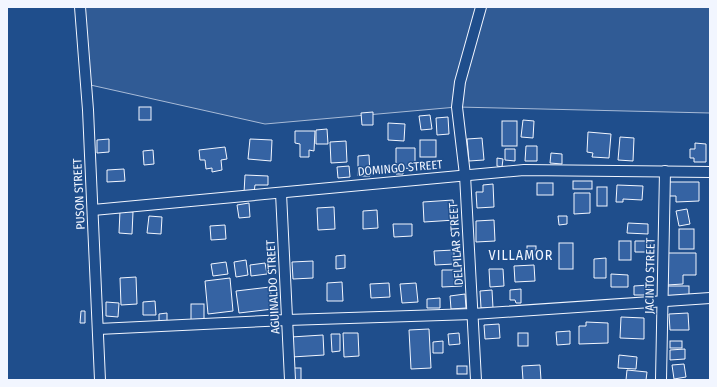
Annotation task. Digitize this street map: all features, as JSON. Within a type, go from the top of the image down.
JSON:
[{"type":"street","name":"PUSON STREET","points":[[80,7],[93,210],[100,380]]},
{"type":"street","name":"DELPILAR STREET","points":[[476,380],[465,175],[457,107],[460,82],[482,7]]},
{"type":"street","name":"DOMINGO STREET","points":[[93,210],[524,170],[710,172]]},
{"type":"street","name":"JACINTO STREET","points":[[661,380],[665,171]]},
{"type":"street","name":"AGUINALDO STREET","points":[[282,193],[290,380]]},
{"type":"street","points":[[98,329],[287,320],[473,314],[710,298]]},
{"type":"shaded area","points":[[81,7],[710,7],[710,113],[457,107],[265,124],[86,84]]},
{"type":"building","points":[[139,107],[151,107],[151,120],[139,120]]},
{"type":"building","points":[[373,112],[373,125],[362,125],[361,113]]},
{"type":"building","points":[[430,115],[432,129],[421,130],[419,116]]},
{"type":"building","points":[[448,117],[449,134],[437,135],[436,118]]},
{"type":"building","points":[[523,120],[534,121],[533,138],[521,137]]},
{"type":"building","points":[[502,121],[517,121],[517,146],[502,146]]},
{"type":"building","points":[[388,123],[405,124],[404,141],[388,140]]},
{"type":"building","points":[[327,129],[328,144],[316,144],[316,130]]},
{"type":"building","points":[[295,131],[315,131],[314,151],[309,150],[309,157],[300,157],[300,144],[295,143]]},
{"type":"building","points":[[588,132],[611,134],[609,158],[592,157],[593,153],[587,152]]},
{"type":"building","points":[[620,137],[634,138],[633,161],[618,160]]},
{"type":"building","points":[[482,138],[484,160],[469,161],[467,139]]},
{"type":"building","points":[[109,139],[109,152],[97,153],[97,140]]},
{"type":"building","points":[[250,139],[272,140],[271,161],[248,159]]},
{"type":"building","points":[[420,140],[436,140],[436,157],[420,157]]},
{"type":"building","points":[[346,141],[347,162],[331,163],[330,142]]},
{"type":"building","points":[[695,143],[706,144],[706,162],[694,162],[694,158],[690,158],[690,149],[695,149]]},
{"type":"building","points":[[526,146],[537,146],[537,161],[525,161]]},
{"type":"building","points":[[225,147],[227,159],[221,160],[222,170],[212,172],[212,168],[206,169],[205,160],[200,160],[199,150]]},
{"type":"building","points":[[396,148],[415,148],[415,169],[403,168],[403,174],[396,174]]},
{"type":"building","points":[[505,149],[515,149],[515,161],[505,160]]},
{"type":"building","points":[[153,150],[154,164],[144,165],[143,151]]},
{"type":"building","points":[[551,153],[562,154],[562,164],[550,163]]},
{"type":"building","points":[[369,155],[370,176],[358,176],[358,156]]},
{"type":"building","points":[[497,158],[503,159],[502,167],[497,166]]},
{"type":"building","points":[[349,166],[350,177],[338,178],[337,167]]},
{"type":"building","points":[[124,169],[125,181],[107,182],[107,170]]},
{"type":"building","points":[[245,175],[268,176],[268,185],[255,185],[254,193],[244,193]]},
{"type":"building","points":[[573,181],[592,181],[592,189],[573,189]]},
{"type":"building","points":[[669,182],[699,182],[699,201],[676,202],[676,196],[669,196]]},
{"type":"building","points":[[537,183],[553,183],[553,195],[537,195]]},
{"type":"building","points":[[493,184],[494,207],[477,208],[476,192],[483,192],[483,185]]},
{"type":"building","points":[[617,185],[643,186],[642,200],[623,199],[623,202],[616,202]]},
{"type":"building","points":[[597,187],[607,187],[607,206],[597,206]]},
{"type":"building","points":[[574,193],[590,193],[590,213],[574,214]]},
{"type":"building","points":[[453,200],[455,220],[424,222],[423,202]]},
{"type":"building","points":[[249,203],[250,217],[239,218],[237,205]]},
{"type":"building","points":[[334,207],[335,229],[318,230],[317,208]]},
{"type":"building","points":[[687,209],[690,224],[679,226],[676,211]]},
{"type":"building","points":[[377,210],[378,228],[363,229],[363,211]]},
{"type":"building","points":[[120,211],[133,212],[132,234],[119,233]]},
{"type":"building","points":[[149,216],[162,217],[161,234],[147,233]]},
{"type":"building","points":[[558,216],[567,216],[567,224],[559,225]]},
{"type":"building","points":[[494,220],[495,241],[476,242],[476,221]]},
{"type":"building","points":[[628,223],[648,224],[648,234],[627,233]]},
{"type":"building","points":[[393,224],[412,224],[412,236],[394,237]]},
{"type":"building","points":[[225,225],[226,239],[211,240],[210,226]]},
{"type":"building","points":[[679,229],[694,229],[694,249],[679,249]]},
{"type":"building","points":[[619,241],[631,241],[631,260],[619,260]]},
{"type":"building","points":[[635,241],[651,241],[650,252],[635,252]]},
{"type":"building","points":[[559,243],[573,243],[573,269],[559,269]]},
{"type":"building","points":[[527,246],[536,246],[536,255],[527,255]]},
{"type":"building","points":[[454,250],[454,264],[435,265],[434,251]]},
{"type":"building","points":[[666,253],[696,253],[696,275],[683,275],[683,284],[667,285]]},
{"type":"building","points":[[345,255],[345,268],[336,269],[336,256]]},
{"type":"building","points":[[606,258],[606,278],[594,278],[594,259]]},
{"type":"building","points":[[246,260],[248,275],[236,277],[234,262]]},
{"type":"building","points":[[313,261],[313,278],[293,279],[292,262]]},
{"type":"building","points":[[226,262],[228,274],[213,276],[211,264]]},
{"type":"building","points":[[265,263],[267,274],[251,276],[250,265]]},
{"type":"building","points":[[534,265],[535,281],[515,282],[514,266]]},
{"type":"building","points":[[489,269],[503,269],[504,286],[490,287]]},
{"type":"building","points":[[442,270],[461,270],[462,286],[442,287]]},
{"type":"building","points":[[611,274],[628,275],[628,287],[611,287]]},
{"type":"building","points":[[136,277],[137,304],[121,305],[120,278]]},
{"type":"building","points":[[230,278],[233,311],[208,314],[205,281]]},
{"type":"building","points":[[342,282],[343,301],[327,301],[327,283]]},
{"type":"building","points":[[389,283],[390,297],[371,298],[370,284]]},
{"type":"building","points":[[416,283],[418,302],[402,303],[400,284]]},
{"type":"building","points":[[649,285],[649,295],[634,295],[634,286]]},
{"type":"building","points":[[666,286],[689,286],[689,296],[666,296]]},
{"type":"building","points":[[270,287],[273,309],[239,313],[236,291]]},
{"type":"building","points":[[521,289],[521,303],[516,303],[515,300],[510,300],[510,290]]},
{"type":"building","points":[[492,290],[493,308],[481,308],[480,291]]},
{"type":"building","points":[[465,294],[466,308],[451,309],[450,296]]},
{"type":"building","points":[[440,298],[440,308],[427,308],[427,299]]},
{"type":"building","points":[[155,301],[156,315],[143,315],[143,302]]},
{"type":"building","points":[[106,302],[119,303],[118,317],[106,316]]},
{"type":"building","points":[[191,304],[204,304],[204,323],[191,323]]},
{"type":"building","points":[[81,311],[85,311],[85,323],[80,323]]},
{"type":"building","points":[[167,313],[167,323],[159,324],[159,314]]},
{"type":"building","points":[[688,313],[689,330],[670,330],[669,314]]},
{"type":"building","points":[[621,317],[644,318],[644,339],[620,338]]},
{"type":"building","points":[[586,322],[608,323],[608,343],[579,344],[579,326],[586,326]]},
{"type":"building","points":[[499,324],[500,338],[485,339],[484,325]]},
{"type":"building","points":[[429,329],[431,368],[411,369],[409,330]]},
{"type":"building","points":[[570,331],[570,344],[557,345],[556,332]]},
{"type":"building","points":[[343,333],[358,333],[359,356],[344,357]]},
{"type":"building","points":[[459,333],[460,344],[449,345],[448,334]]},
{"type":"building","points":[[518,333],[528,333],[528,346],[518,346]]},
{"type":"building","points":[[331,334],[340,334],[340,351],[332,352]]},
{"type":"building","points":[[323,335],[324,355],[292,357],[291,337]]},
{"type":"building","points":[[443,341],[443,353],[433,353],[433,342]]},
{"type":"building","points":[[670,341],[682,341],[682,348],[670,348]]},
{"type":"building","points":[[685,349],[685,359],[670,360],[670,350]]},
{"type":"building","points":[[619,355],[637,357],[636,369],[618,368]]},
{"type":"building","points":[[684,364],[686,377],[674,379],[672,365]]},
{"type":"building","points":[[540,365],[541,380],[523,380],[522,366]]},
{"type":"building","points":[[457,366],[467,366],[467,374],[457,374]]},
{"type":"building","points":[[292,368],[301,368],[301,380],[292,380]]},
{"type":"building","points":[[627,370],[647,372],[646,380],[626,380]]},
{"type":"district","name":"VILLAMOR","points":[[521,255]]}]
